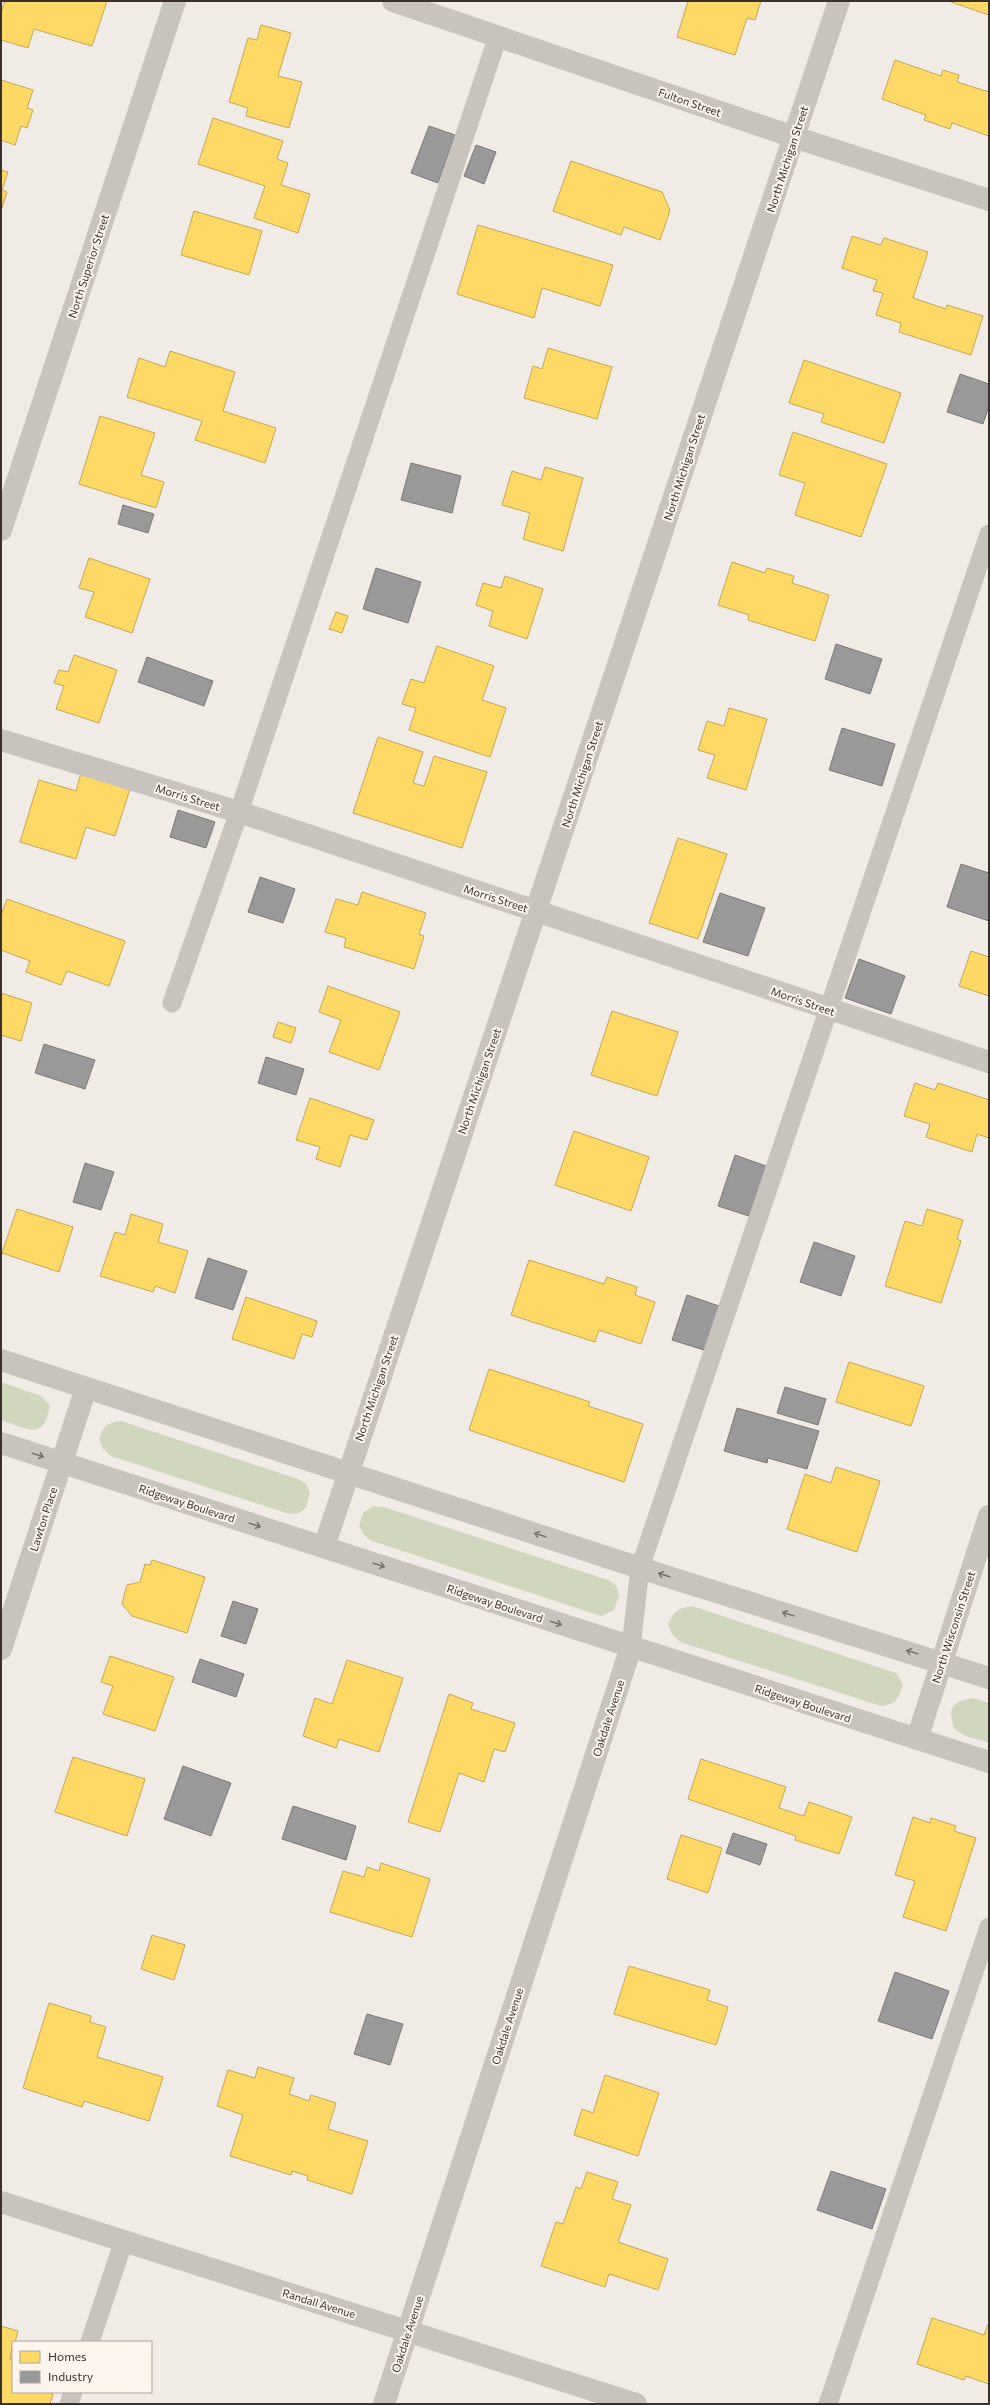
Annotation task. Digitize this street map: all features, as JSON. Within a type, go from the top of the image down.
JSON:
[{"type":"street","name":"North Superior Street","points":[[1,530],[175,1]]},
{"type":"street","name":"Fulton Street","points":[[393,1],[794,137],[989,200]]},
{"type":"street","name":"North Michigan Street","points":[[324,1547],[348,1471],[839,1]]},
{"type":"street","name":"Morris Street","points":[[1,740],[239,812],[989,1062]]},
{"type":"street","points":[[1,1360],[348,1471],[640,1568],[989,1678]]},
{"type":"street","name":"Lawton Place","points":[[1,1649],[86,1388]]},
{"type":"street","name":"Ridgeway Boulevard","points":[[1,1443],[989,1762]]},
{"type":"street","name":"North Wisconsin Street","points":[[917,1739],[989,1516]]},
{"type":"street","name":"Oakdale Avenue","points":[[384,2404],[631,1647]]},
{"type":"street","name":"Randall Avenue","points":[[1,2202],[636,2404]]},
{"type":"lane","points":[[172,1003],[239,812],[498,36]]},
{"type":"lane","points":[[631,1647],[640,1568],[830,1010],[989,534]]},
{"type":"lane","points":[[828,2404],[989,1927]]},
{"type":"lane","points":[[90,2341],[123,2242]]},
{"type":"lane","points":[[69,2404],[73,2393]]},
{"type":"green space","points":[[1,1382],[41,1396],[50,1405],[44,1424],[33,1430],[19,1427],[1,1420]]},
{"type":"green space","points":[[121,1421],[298,1479],[306,1484],[310,1492],[306,1508],[299,1513],[289,1514],[111,1456],[103,1449],[99,1439],[106,1426]]},
{"type":"green space","points":[[373,1506],[384,1507],[608,1580],[616,1585],[619,1595],[614,1610],[601,1616],[372,1541],[363,1534],[359,1525],[363,1513]]},
{"type":"green space","points":[[692,1606],[896,1673],[903,1685],[900,1694],[896,1700],[890,1704],[881,1706],[680,1642],[672,1634],[668,1624],[672,1616],[677,1611]]},
{"type":"green space","points":[[973,1698],[989,1703],[989,1743],[962,1734],[954,1727],[951,1715],[953,1707],[964,1700]]},
{"type":"building: Homes","points":[[5,1],[107,1],[92,46],[34,29],[28,48],[1,40],[1,13]]},
{"type":"building: Homes","points":[[688,1],[761,1],[755,20],[747,18],[735,55],[677,37]]},
{"type":"building: Homes","points":[[989,1],[989,15],[951,2]]},
{"type":"building: Homes","points":[[261,25],[291,33],[278,76],[302,82],[289,128],[246,116],[248,108],[229,102],[248,38],[257,40]]},
{"type":"building: Homes","points":[[895,60],[941,76],[943,70],[959,75],[957,82],[989,92],[989,136],[952,123],[950,129],[924,120],[926,115],[882,99]]},
{"type":"building: Homes","points":[[1,80],[33,90],[27,108],[33,110],[27,128],[21,126],[15,145],[1,140]]},
{"type":"building: Homes","points":[[213,118],[283,141],[277,159],[288,163],[281,185],[310,194],[298,233],[254,218],[265,186],[198,164]]},
{"type":"building: Homes","points":[[571,161],[662,192],[670,210],[660,240],[624,227],[621,235],[553,211]]},
{"type":"building: Homes","points":[[1,170],[8,172],[2,190],[7,192],[2,208]]},
{"type":"building: Homes","points":[[194,211],[262,231],[249,275],[181,255]]},
{"type":"building: Homes","points":[[478,225],[613,265],[600,306],[542,288],[534,318],[457,294]]},
{"type":"building: Homes","points":[[852,236],[881,245],[884,238],[928,252],[913,298],[946,309],[947,305],[983,316],[971,355],[899,332],[901,323],[876,315],[883,293],[873,291],[877,280],[842,268]]},
{"type":"building: Homes","points":[[548,348],[612,367],[597,419],[524,398],[533,366],[542,369]]},
{"type":"building: Homes","points":[[170,351],[235,372],[223,411],[276,428],[265,463],[195,440],[202,421],[127,397],[139,358],[165,367]]},
{"type":"building: Homes","points":[[804,360],[901,393],[884,443],[821,422],[824,414],[789,403]]},
{"type":"building: Homes","points":[[100,416],[155,433],[141,475],[164,482],[156,508],[79,484]]},
{"type":"building: Homes","points":[[793,432],[887,464],[861,537],[795,515],[805,483],[779,475]]},
{"type":"building: Homes","points":[[545,467],[583,478],[563,551],[523,539],[530,513],[502,505],[512,471],[541,480]]},
{"type":"building: Homes","points":[[89,558],[150,579],[132,633],[85,617],[94,592],[79,588]]},
{"type":"building: Homes","points":[[732,562],[765,573],[767,568],[794,576],[792,583],[829,595],[815,641],[748,620],[749,615],[718,605]]},
{"type":"building: Homes","points":[[505,576],[543,589],[527,639],[489,626],[493,611],[476,605],[483,583],[501,588]]},
{"type":"building: Homes","points":[[336,612],[348,616],[342,633],[329,629]]},
{"type":"building: Homes","points":[[437,646],[494,666],[482,700],[506,708],[490,757],[409,730],[416,708],[402,704],[411,679],[424,683]]},
{"type":"building: Homes","points":[[74,655],[117,670],[99,723],[56,709],[64,686],[54,683],[59,670],[68,672]]},
{"type":"building: Homes","points":[[729,708],[767,719],[746,790],[707,778],[715,755],[698,750],[707,721],[724,726]]},
{"type":"building: Homes","points":[[378,737],[423,752],[413,783],[424,786],[434,756],[487,772],[462,848],[353,813]]},
{"type":"building: Homes","points":[[81,773],[130,789],[115,836],[86,827],[76,859],[20,842],[39,780],[76,791]]},
{"type":"building: Homes","points":[[678,838],[727,854],[698,939],[649,923]]},
{"type":"building: Homes","points":[[362,892],[426,913],[419,934],[424,936],[414,969],[344,947],[346,938],[325,932],[336,899],[358,905]]},
{"type":"building: Homes","points":[[7,899],[125,941],[109,986],[67,971],[61,985],[26,972],[30,961],[1,950],[1,915]]},
{"type":"building: Homes","points":[[971,951],[989,957],[989,996],[959,986]]},
{"type":"building: Homes","points":[[328,986],[400,1012],[379,1070],[329,1052],[341,1020],[319,1012]]},
{"type":"building: Homes","points":[[1,993],[32,1003],[21,1041],[1,1035]]},
{"type":"building: Homes","points":[[612,1011],[678,1032],[657,1096],[591,1075]]},
{"type":"building: Homes","points":[[278,1022],[296,1028],[291,1043],[273,1037]]},
{"type":"building: Homes","points":[[915,1083],[935,1090],[938,1083],[989,1100],[989,1138],[977,1134],[972,1152],[926,1137],[930,1124],[904,1116]]},
{"type":"building: Homes","points":[[310,1098],[374,1120],[367,1140],[350,1135],[340,1167],[316,1159],[320,1147],[296,1140]]},
{"type":"building: Homes","points":[[574,1131],[649,1157],[631,1211],[555,1185]]},
{"type":"building: Homes","points":[[17,1209],[73,1227],[59,1272],[2,1253]]},
{"type":"building: Homes","points":[[927,1209],[963,1220],[957,1239],[961,1241],[941,1303],[885,1286],[905,1221],[922,1226]]},
{"type":"building: Homes","points":[[131,1214],[163,1224],[158,1242],[188,1251],[175,1293],[155,1286],[153,1292],[100,1276],[115,1232],[125,1235]]},
{"type":"building: Homes","points":[[529,1260],[604,1284],[607,1277],[637,1287],[635,1295],[655,1302],[641,1344],[599,1330],[595,1342],[511,1315]]},
{"type":"building: Homes","points":[[246,1297],[317,1321],[312,1337],[302,1334],[294,1359],[232,1339]]},
{"type":"building: Homes","points":[[849,1362],[924,1386],[911,1426],[836,1402]]},
{"type":"building: Homes","points":[[489,1369],[590,1402],[588,1406],[643,1424],[624,1482],[469,1430]]},
{"type":"building: Homes","points":[[836,1467],[880,1481],[857,1552],[787,1529],[805,1474],[831,1483]]},
{"type":"building: Homes","points":[[152,1560],[205,1577],[187,1633],[132,1616],[122,1604],[127,1585],[140,1582],[145,1564],[150,1565]]},
{"type":"building: Homes","points":[[110,1656],[174,1677],[155,1731],[103,1714],[113,1686],[101,1682]]},
{"type":"building: Homes","points":[[347,1660],[403,1678],[379,1752],[339,1739],[336,1748],[303,1736],[315,1698],[332,1704]]},
{"type":"building: Homes","points":[[449,1694],[473,1703],[471,1709],[515,1723],[505,1752],[494,1749],[484,1782],[459,1773],[440,1832],[408,1822]]},
{"type":"building: Homes","points":[[73,1757],[145,1779],[127,1836],[55,1812]]},
{"type":"building: Homes","points":[[701,1759],[786,1787],[779,1808],[804,1816],[809,1802],[852,1817],[839,1854],[795,1840],[796,1836],[688,1799]]},
{"type":"building: Homes","points":[[913,1817],[930,1823],[931,1818],[956,1826],[954,1831],[976,1838],[946,1931],[903,1917],[915,1881],[895,1875]]},
{"type":"building: Homes","points":[[681,1835],[722,1848],[708,1893],[667,1879]]},
{"type":"building: Homes","points":[[381,1863],[430,1879],[412,1937],[330,1912],[343,1871],[364,1877],[367,1867],[379,1871]]},
{"type":"building: Homes","points":[[152,1935],[185,1945],[174,1980],[141,1969]]},
{"type":"building: Homes","points":[[629,1966],[710,1990],[707,2000],[728,2007],[716,2045],[614,2014]]},
{"type":"building: Homes","points":[[49,2003],[91,2016],[90,2022],[106,2027],[97,2057],[163,2077],[149,2121],[84,2101],[82,2107],[23,2088]]},
{"type":"building: Homes","points":[[258,2067],[294,2078],[289,2094],[309,2101],[311,2095],[336,2103],[328,2129],[368,2141],[352,2194],[307,2180],[308,2176],[292,2171],[291,2175],[230,2156],[243,2115],[217,2106],[228,2070],[255,2078]]},
{"type":"building: Homes","points":[[605,2075],[659,2093],[638,2156],[574,2135],[582,2109],[593,2113]]},
{"type":"building: Homes","points":[[587,2172],[618,2182],[612,2199],[631,2205],[618,2242],[668,2259],[658,2290],[609,2274],[605,2287],[541,2266],[556,2222],[563,2224],[576,2187],[581,2189]]},
{"type":"building: Homes","points":[[932,2318],[984,2335],[989,2322],[989,2384],[966,2376],[964,2380],[917,2364]]},
{"type":"building: Homes","points":[[1,2326],[18,2331],[15,2341],[12,2341],[10,2359],[12,2360],[12,2393],[53,2394],[50,2404],[1,2404]]},
{"type":"building: Industry","points":[[429,126],[455,135],[438,183],[411,173]]},
{"type":"building: Industry","points":[[476,145],[496,152],[484,184],[464,176]]},
{"type":"building: Industry","points":[[960,374],[989,384],[989,406],[983,424],[947,412]]},
{"type":"building: Industry","points":[[411,463],[461,476],[452,513],[401,500]]},
{"type":"building: Industry","points":[[123,505],[154,514],[148,533],[118,524]]},
{"type":"building: Industry","points":[[376,568],[421,582],[408,623],[363,609]]},
{"type":"building: Industry","points":[[836,644],[882,659],[870,694],[825,679]]},
{"type":"building: Industry","points":[[147,657],[213,681],[204,706],[138,682]]},
{"type":"building: Industry","points":[[842,728],[895,744],[882,786],[829,770]]},
{"type":"building: Industry","points":[[178,810],[215,822],[206,848],[170,837]]},
{"type":"building: Industry","points":[[961,864],[989,873],[989,921],[947,907]]},
{"type":"building: Industry","points":[[260,877],[295,889],[283,923],[248,912]]},
{"type":"building: Industry","points":[[720,893],[765,908],[748,956],[703,942]]},
{"type":"building: Industry","points":[[859,959],[905,976],[891,1014],[845,998]]},
{"type":"building: Industry","points":[[44,1044],[95,1060],[85,1089],[35,1073]]},
{"type":"building: Industry","points":[[266,1057],[304,1069],[296,1095],[258,1083]]},
{"type":"building: Industry","points":[[735,1155],[766,1166],[749,1216],[718,1206]]},
{"type":"building: Industry","points":[[85,1163],[114,1172],[101,1210],[73,1202]]},
{"type":"building: Industry","points":[[814,1242],[855,1256],[841,1296],[800,1282]]},
{"type":"building: Industry","points":[[208,1258],[247,1271],[233,1310],[195,1298]]},
{"type":"building: Industry","points":[[687,1295],[719,1306],[704,1350],[672,1340]]},
{"type":"building: Industry","points":[[785,1387],[826,1399],[818,1425],[777,1413]]},
{"type":"building: Industry","points":[[737,1408],[819,1431],[807,1469],[768,1458],[767,1463],[724,1451]]},
{"type":"building: Industry","points":[[233,1601],[258,1609],[246,1644],[221,1636]]},
{"type":"building: Industry","points":[[200,1659],[244,1674],[236,1697],[192,1682]]},
{"type":"building: Industry","points":[[183,1766],[231,1783],[211,1836],[164,1819]]},
{"type":"building: Industry","points":[[293,1806],[356,1826],[346,1860],[282,1839]]},
{"type":"building: Industry","points":[[733,1833],[767,1844],[760,1865],[726,1853]]},
{"type":"building: Industry","points":[[895,1972],[949,1991],[932,2039],[878,2021]]},
{"type":"building: Industry","points":[[367,2014],[403,2024],[390,2065],[354,2054]]},
{"type":"building: Industry","points":[[831,2171],[886,2189],[872,2229],[817,2210]]}]
